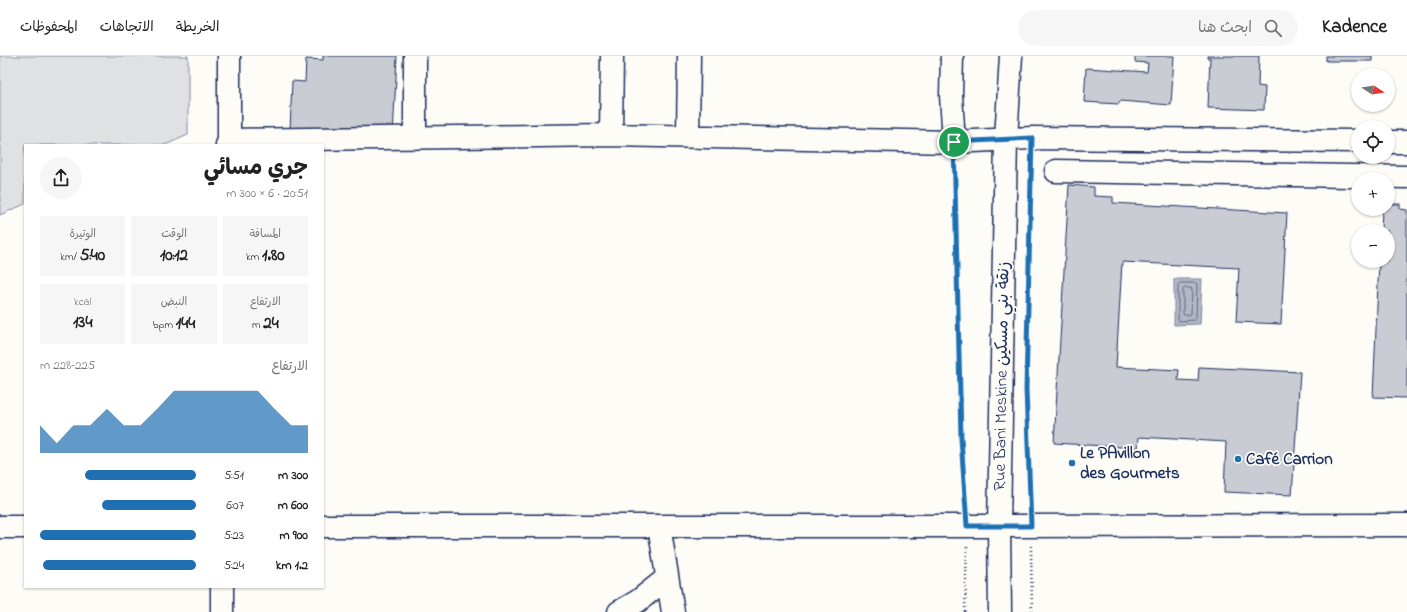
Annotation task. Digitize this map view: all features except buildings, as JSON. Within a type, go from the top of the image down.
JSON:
[{"type":"street","points":[[228,56],[228,142],[611,134],[954,142],[1032,138],[1351,141]]},
{"type":"street","points":[[414,56],[415,138]]},
{"type":"street","points":[[611,134],[612,56]]},
{"type":"street","points":[[688,136],[689,56]]},
{"type":"street","points":[[952,56],[951,95],[954,142]]},
{"type":"street","name":"Rue Bani Meskine زنقة بني مسكين","points":[[1000,612],[999,526],[1006,139],[1011,56]]},
{"type":"street","points":[[1395,142],[1407,142]]},
{"type":"street","points":[[1056,171],[1407,177]]},
{"type":"street","points":[[324,526],[1407,525]]},
{"type":"street","points":[[659,526],[673,612]]},
{"type":"street","points":[[0,527],[24,527]]},
{"type":"street","points":[[619,612],[638,601],[667,578]]},
{"type":"street","points":[[222,588],[222,612]]},
{"type":"path","points":[[1032,138],[1026,389],[1031,526],[1032,612]]},
{"type":"path","points":[[954,142],[961,438],[967,526],[965,612]]},
{"type":"shaded area","points":[[0,56],[188,56],[188,135],[167,144],[24,144],[24,204],[0,215]]},
{"type":"water","points":[[1174,279],[1202,279],[1200,324],[1174,325]]},
{"type":"place","name":"Café Carrion","points":[[1238,459]]},
{"type":"place","name":"Le PAvillon des Gourmets","points":[[1072,463]]},
{"type":"route","points":[[1032,138],[1026,389],[1031,526],[967,526],[961,438],[954,142],[1032,138]]}]
